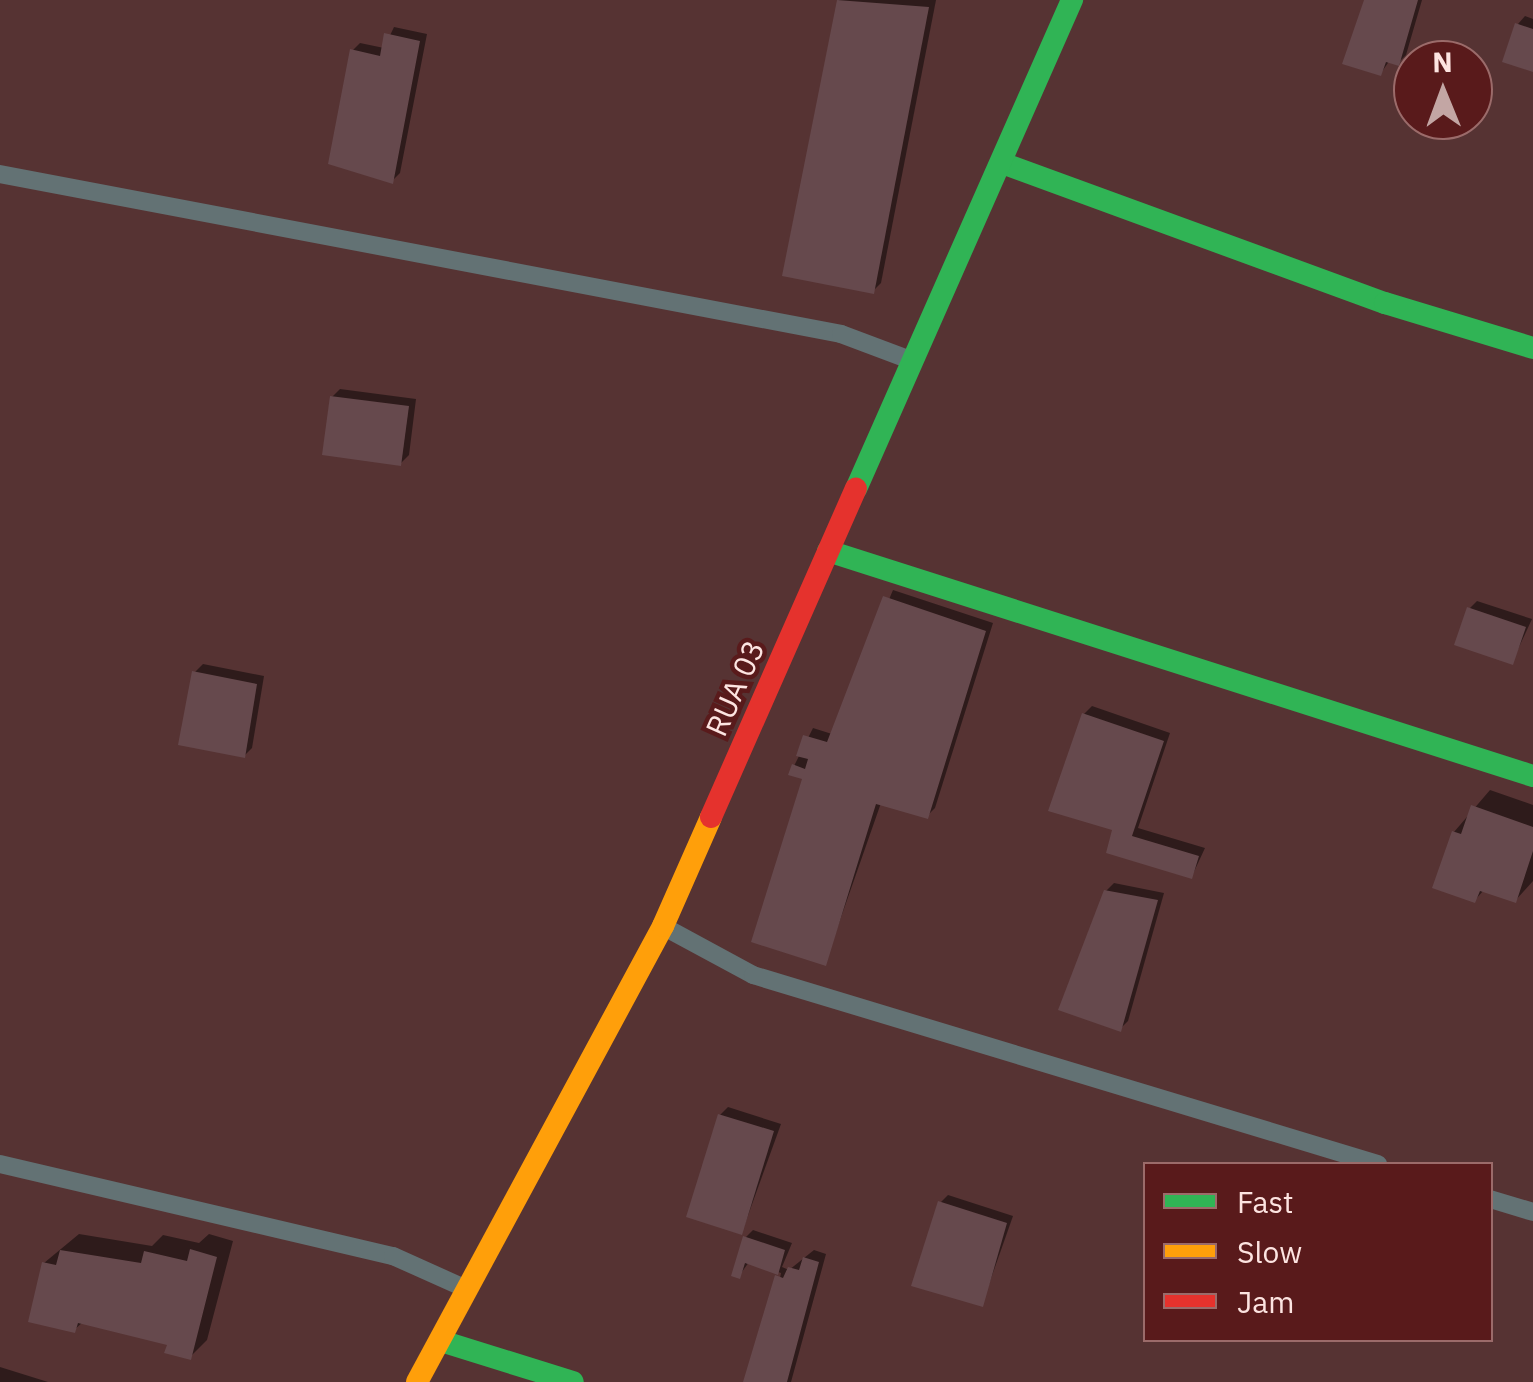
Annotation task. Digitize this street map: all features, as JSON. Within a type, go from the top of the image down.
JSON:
[{"type":"street","name":"RUA 03","points":[[417,1382],[663,926],[828,551],[916,363],[1072,0]]},
{"type":"street","points":[[1002,163],[1385,303],[1533,348]]},
{"type":"street","points":[[828,551],[1533,776]]},
{"type":"street","points":[[442,1341],[574,1382]]},
{"type":"lane","points":[[0,174],[841,334],[916,363]]},
{"type":"lane","points":[[663,926],[754,975],[1371,1162]]},
{"type":"lane","points":[[0,1164],[393,1256],[468,1290]]},
{"type":"lane","points":[[1493,1200],[1533,1212]]},
{"type":"building","points":[[837,0],[929,7],[874,294],[782,276]]},
{"type":"building","points":[[1364,0],[1418,0],[1406,40],[1393,40],[1393,64],[1386,62],[1381,76],[1342,64]]},
{"type":"building","points":[[1515,23],[1533,29],[1533,72],[1502,62]]},
{"type":"building","points":[[384,33],[420,41],[393,184],[328,164],[350,49],[380,56]]},
{"type":"building","points":[[330,396],[409,406],[401,466],[322,455]]},
{"type":"building","points":[[883,596],[986,631],[928,819],[876,804],[826,966],[751,942],[802,779],[788,775],[792,764],[805,769],[808,759],[796,756],[803,735],[827,742]]},
{"type":"building","points":[[1467,607],[1526,627],[1513,665],[1454,645]]},
{"type":"building","points":[[192,671],[257,684],[245,758],[178,745]]},
{"type":"building","points":[[1082,713],[1164,741],[1132,836],[1199,856],[1192,879],[1106,853],[1112,830],[1048,811]]},
{"type":"building","points":[[1471,805],[1533,827],[1533,851],[1516,903],[1480,891],[1475,903],[1432,888],[1452,831],[1461,834]]},
{"type":"building","points":[[1104,890],[1158,900],[1121,1032],[1058,1010]]},
{"type":"building","points":[[718,1114],[774,1131],[742,1235],[686,1217]]},
{"type":"building","points":[[938,1201],[1007,1223],[983,1307],[911,1286]]},
{"type":"building","points":[[743,1236],[785,1250],[778,1275],[745,1263],[740,1279],[731,1276]]},
{"type":"building","points":[[190,1249],[217,1257],[191,1360],[164,1353],[167,1345],[78,1323],[75,1333],[28,1322],[42,1262],[56,1265],[60,1250],[141,1263],[144,1251],[187,1261]]},
{"type":"building","points":[[803,1257],[819,1262],[787,1382],[743,1382],[775,1275],[783,1278],[788,1267],[799,1270]]},
{"type":"traffic: fast","points":[[856,489],[1072,0]]},
{"type":"traffic: fast","points":[[1002,163],[1385,303],[1533,348]]},
{"type":"traffic: fast","points":[[828,551],[1533,776]]},
{"type":"traffic: fast","points":[[441,1341],[573,1382]]},
{"type":"traffic: slow","points":[[417,1382],[663,926],[711,817]]},
{"type":"traffic: jam","points":[[711,817],[856,489]]}]
